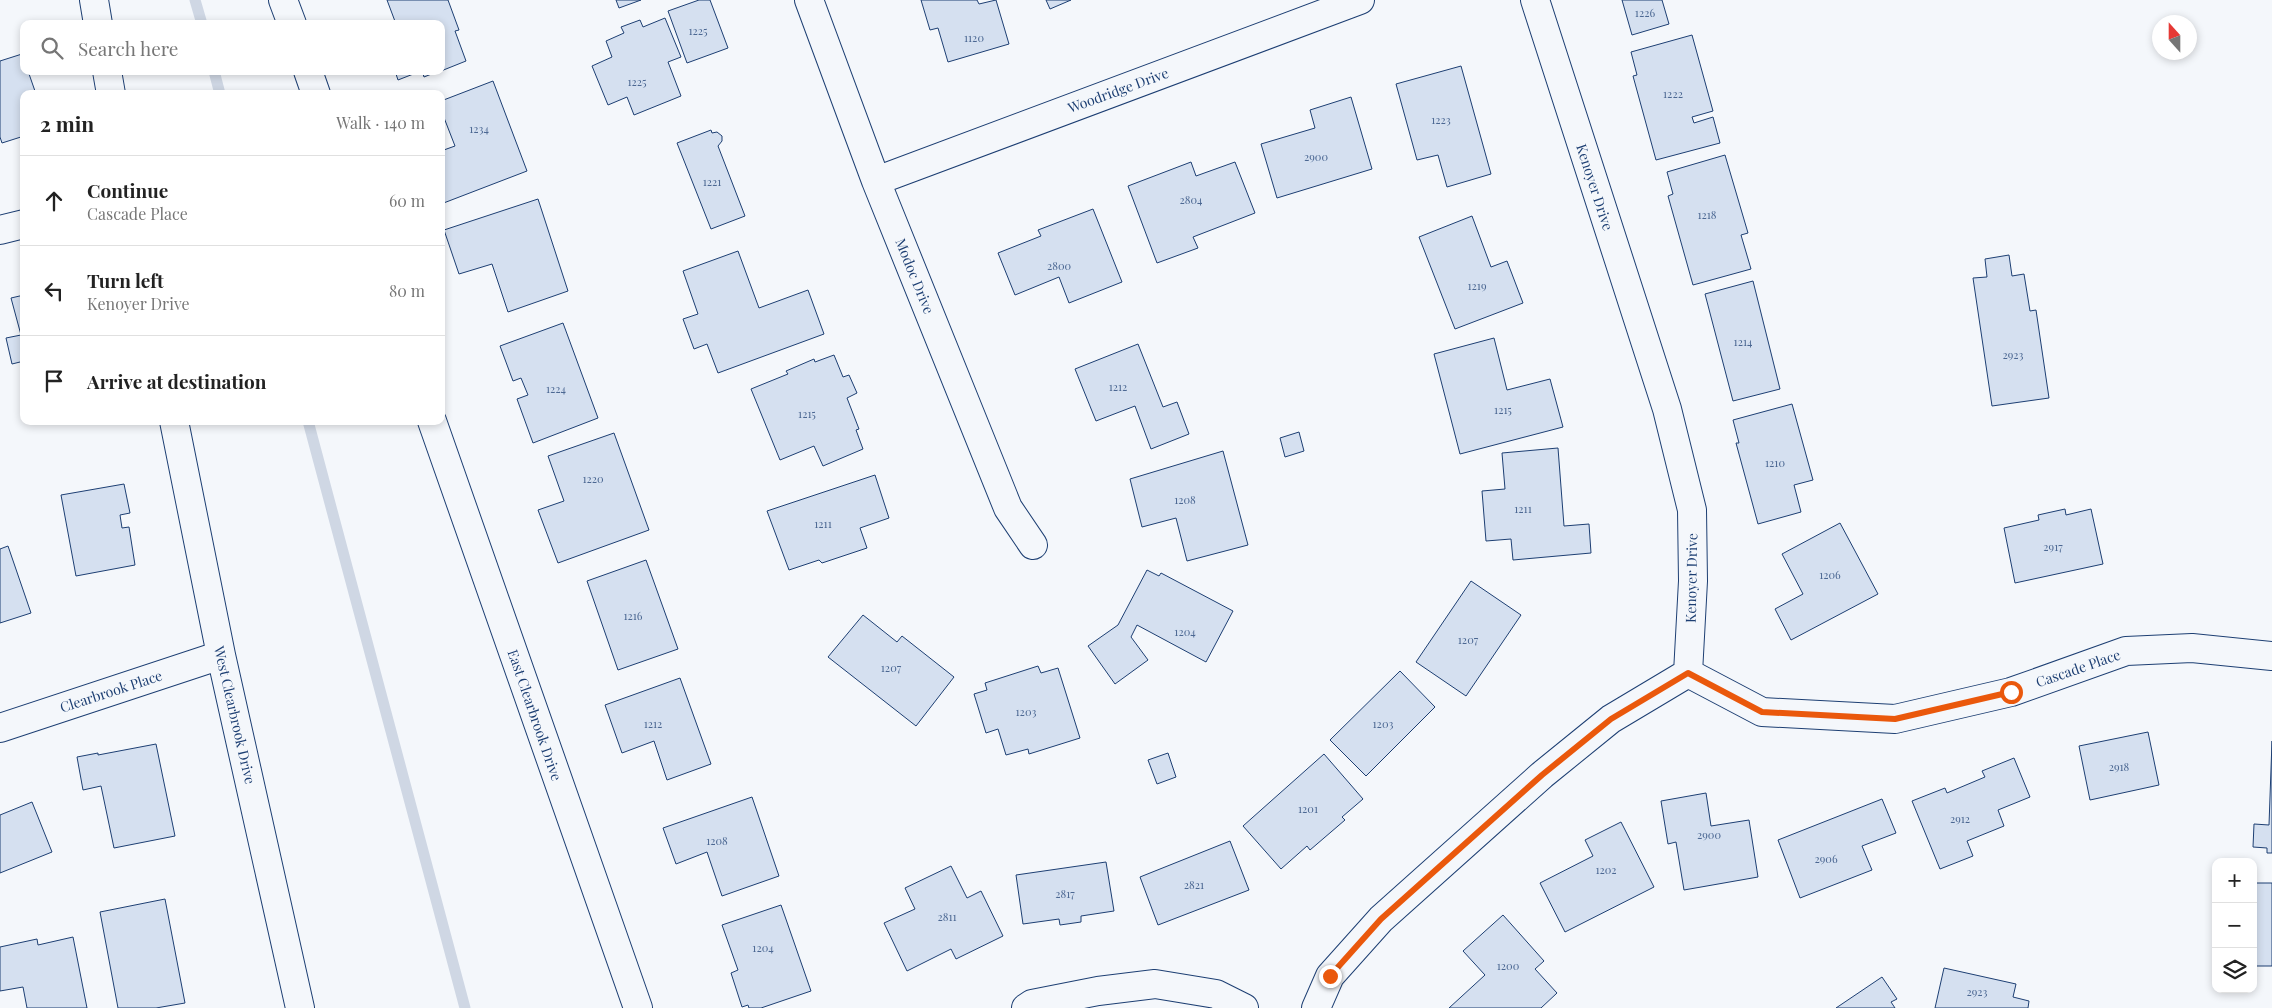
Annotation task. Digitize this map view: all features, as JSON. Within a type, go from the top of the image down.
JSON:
[{"type":"street","points":[[94,0],[97,20]]},
{"type":"street","points":[[283,0],[290,20]]},
{"type":"street","name":"Modoc Drive","points":[[809,0],[876,180],[1008,508],[1033,545]]},
{"type":"street","name":"Woodridge Drive","points":[[876,180],[1360,0]]},
{"type":"street","name":"Kenoyer Drive","points":[[1535,0],[1667,409],[1692,510],[1693,581],[1688,673]]},
{"type":"street","points":[[108,75],[109,90]]},
{"type":"street","points":[[309,75],[315,90]]},
{"type":"street","points":[[0,230],[20,225]]},
{"type":"street","name":"West Clearbrook Drive","points":[[175,425],[221,655],[300,1008]]},
{"type":"street","name":"East Clearbrook Drive","points":[[433,425],[638,1008]]},
{"type":"street","name":"Cascade Place","points":[[1688,673],[1762,712],[1895,719],[2011,692],[2126,651],[2192,648],[2272,656]]},
{"type":"street","name":"Clearbrook Place","points":[[0,728],[221,655]]},
{"type":"street","points":[[1316,1008],[1330,976],[1381,919],[1542,775],[1611,719],[1688,673]]},
{"type":"street","points":[[1026,1008],[1032,1004],[1098,991],[1155,984],[1216,994],[1244,1008]]},
{"type":"building","points":[[387,0],[448,0],[459,30],[455,31],[466,61],[445,69],[445,20],[394,20]]},
{"type":"building","points":[[616,0],[641,0],[619,8]]},
{"type":"building","points":[[699,0],[710,0],[728,48],[687,63],[668,11]]},
{"type":"building","points":[[921,0],[977,0],[979,4],[996,0],[1009,44],[948,62],[938,28],[930,30]]},
{"type":"building","points":[[1046,0],[1071,0],[1050,9]]},
{"type":"building","points":[[1622,0],[1662,0],[1669,24],[1632,35]]},
{"type":"building","points":[[665,18],[681,57],[668,62],[681,96],[634,115],[627,97],[608,105],[592,66],[612,57],[606,41],[624,33],[621,27],[640,20],[643,27]]},
{"type":"building","points":[[1692,35],[1713,111],[1692,117],[1694,123],[1713,117],[1720,143],[1656,160],[1633,76],[1637,75],[1631,52]]},
{"type":"building","points":[[20,55],[20,75],[29,75],[35,90],[20,90],[20,137],[2,143],[0,137],[0,61]]},
{"type":"building","points":[[1461,66],[1491,174],[1447,187],[1438,155],[1417,160],[1396,84]]},
{"type":"building","points":[[396,75],[411,75],[398,80]]},
{"type":"building","points":[[493,81],[527,171],[445,202],[445,150],[455,146],[445,120],[445,99]]},
{"type":"building","points":[[1351,97],[1372,169],[1277,198],[1261,144],[1315,128],[1310,110]]},
{"type":"building","points":[[711,130],[712,133],[717,132],[722,136],[722,141],[718,146],[745,216],[711,229],[677,143]]},
{"type":"building","points":[[1725,155],[1748,233],[1741,235],[1751,269],[1693,285],[1668,196],[1673,194],[1667,172]]},
{"type":"building","points":[[1191,162],[1196,176],[1235,162],[1255,213],[1193,237],[1198,248],[1157,263],[1128,186]]},
{"type":"building","points":[[538,199],[568,291],[508,312],[492,264],[459,274],[445,230]]},
{"type":"building","points":[[1093,209],[1122,282],[1069,303],[1059,277],[1015,295],[998,253],[1041,236],[1038,230]]},
{"type":"building","points":[[1472,216],[1491,267],[1507,261],[1523,303],[1455,329],[1419,237]]},
{"type":"building","points":[[738,251],[759,308],[808,290],[824,334],[718,373],[707,344],[694,349],[683,319],[698,314],[683,271]]},
{"type":"building","points":[[2009,255],[2012,276],[2024,274],[2030,311],[2036,310],[2049,398],[1992,406],[1973,278],[1987,277],[1985,259]]},
{"type":"building","points":[[1753,281],[1780,389],[1733,401],[1705,294]]},
{"type":"building","points":[[20,296],[20,331],[11,298]]},
{"type":"building","points":[[563,323],[598,418],[533,443],[517,399],[528,395],[521,378],[513,381],[500,346]]},
{"type":"building","points":[[20,335],[20,362],[12,364],[6,338]]},
{"type":"building","points":[[1494,338],[1507,390],[1550,379],[1563,427],[1460,454],[1434,354]]},
{"type":"building","points":[[1138,344],[1163,407],[1177,402],[1189,434],[1151,449],[1135,406],[1096,421],[1075,369]]},
{"type":"building","points":[[834,355],[843,377],[849,375],[857,393],[847,398],[859,429],[856,430],[863,449],[823,466],[814,446],[780,460],[751,389],[788,374],[786,371],[814,359],[815,362]]},
{"type":"building","points":[[1792,404],[1813,480],[1794,485],[1801,512],[1758,524],[1736,443],[1739,443],[1733,420]]},
{"type":"building","points":[[1299,432],[1304,451],[1285,457],[1280,438]]},
{"type":"building","points":[[614,433],[649,530],[558,563],[538,510],[564,501],[548,456]]},
{"type":"building","points":[[1558,448],[1564,526],[1589,524],[1591,553],[1513,560],[1511,539],[1486,541],[1482,491],[1505,489],[1502,453]]},
{"type":"building","points":[[1223,451],[1248,545],[1187,561],[1176,518],[1142,527],[1130,479]]},
{"type":"building","points":[[875,475],[889,518],[860,528],[867,548],[822,563],[819,560],[789,570],[767,511]]},
{"type":"building","points":[[124,484],[130,513],[120,515],[122,528],[129,527],[135,565],[76,576],[61,495]]},
{"type":"building","points":[[2065,509],[2066,515],[2091,509],[2103,564],[2015,583],[2004,528],[2039,520],[2038,515]]},
{"type":"building","points":[[1840,523],[1878,594],[1791,640],[1775,609],[1803,594],[1782,554]]},
{"type":"building","points":[[8,546],[31,613],[0,623],[0,549]]},
{"type":"building","points":[[646,560],[678,649],[618,670],[587,581]]},
{"type":"building","points":[[1147,570],[1159,576],[1161,573],[1233,611],[1206,662],[1137,625],[1131,637],[1148,660],[1115,684],[1088,646],[1118,625]]},
{"type":"building","points":[[1471,581],[1521,615],[1466,696],[1416,662]]},
{"type":"building","points":[[863,615],[897,642],[902,636],[954,677],[916,726],[828,657]]},
{"type":"building","points":[[1038,666],[1041,673],[1058,668],[1080,738],[1029,754],[1028,749],[1006,755],[998,729],[986,733],[974,694],[987,690],[985,683]]},
{"type":"building","points":[[1400,671],[1435,707],[1366,776],[1330,740]]},
{"type":"building","points":[[680,678],[711,764],[667,780],[654,741],[622,753],[605,705]]},
{"type":"building","points":[[2148,732],[2159,785],[2090,800],[2079,746]]},
{"type":"building","points":[[2272,741],[2272,853],[2267,853],[2267,848],[2253,847],[2254,824],[2269,825]]},
{"type":"building","points":[[156,744],[175,836],[114,848],[101,786],[83,790],[77,757]]},
{"type":"building","points":[[1168,753],[1176,777],[1157,784],[1148,760]]},
{"type":"building","points":[[1324,754],[1363,799],[1342,817],[1345,820],[1310,850],[1307,846],[1281,869],[1243,826]]},
{"type":"building","points":[[2014,758],[2030,797],[1998,810],[2004,826],[1967,841],[1973,856],[1940,869],[1912,801],[1945,788],[1947,793],[1985,777],[1982,771]]},
{"type":"building","points":[[1706,793],[1711,826],[1749,820],[1758,877],[1684,890],[1676,842],[1668,844],[1661,801]]},
{"type":"building","points":[[752,797],[779,876],[722,896],[707,852],[676,864],[663,828]]},
{"type":"building","points":[[1882,799],[1896,833],[1862,846],[1872,870],[1800,898],[1778,840]]},
{"type":"building","points":[[32,802],[52,852],[0,873],[0,815]]},
{"type":"building","points":[[1621,822],[1654,887],[1565,932],[1540,883],[1593,856],[1585,840]]},
{"type":"building","points":[[1230,841],[1249,890],[1158,925],[1140,877]]},
{"type":"building","points":[[1106,862],[1114,911],[1081,916],[1081,922],[1060,925],[1059,919],[1023,924],[1016,875]]},
{"type":"building","points":[[951,866],[967,898],[981,891],[1003,936],[956,959],[951,949],[907,971],[884,923],[915,909],[905,888]]},
{"type":"building","points":[[2257,883],[2272,883],[2272,966],[2257,966]]},
{"type":"building","points":[[165,899],[185,1003],[156,1008],[118,1008],[100,912]]},
{"type":"building","points":[[781,905],[811,991],[761,1008],[749,1008],[748,1005],[742,1007],[731,973],[738,970],[722,925]]},
{"type":"building","points":[[1503,915],[1544,961],[1535,969],[1557,993],[1541,1008],[1449,1008],[1485,975],[1463,951]]},
{"type":"building","points":[[73,937],[87,1008],[27,1008],[23,987],[0,991],[0,947],[37,939],[38,945]]},
{"type":"building","points":[[1944,968],[2016,984],[2013,997],[2029,1001],[2028,1008],[1935,1008]]},
{"type":"building","points":[[1882,977],[1897,999],[1891,1002],[1895,1008],[1836,1008]]},
{"type":"waterway","points":[[195,0],[201,20]]},
{"type":"waterway","points":[[215,75],[219,90]]},
{"type":"waterway","points":[[309,425],[465,1008]]},
{"type":"route","points":[[1330,976],[1381,919],[1542,775],[1611,719],[1688,673],[1762,712],[1895,719],[2011,692]]}]
